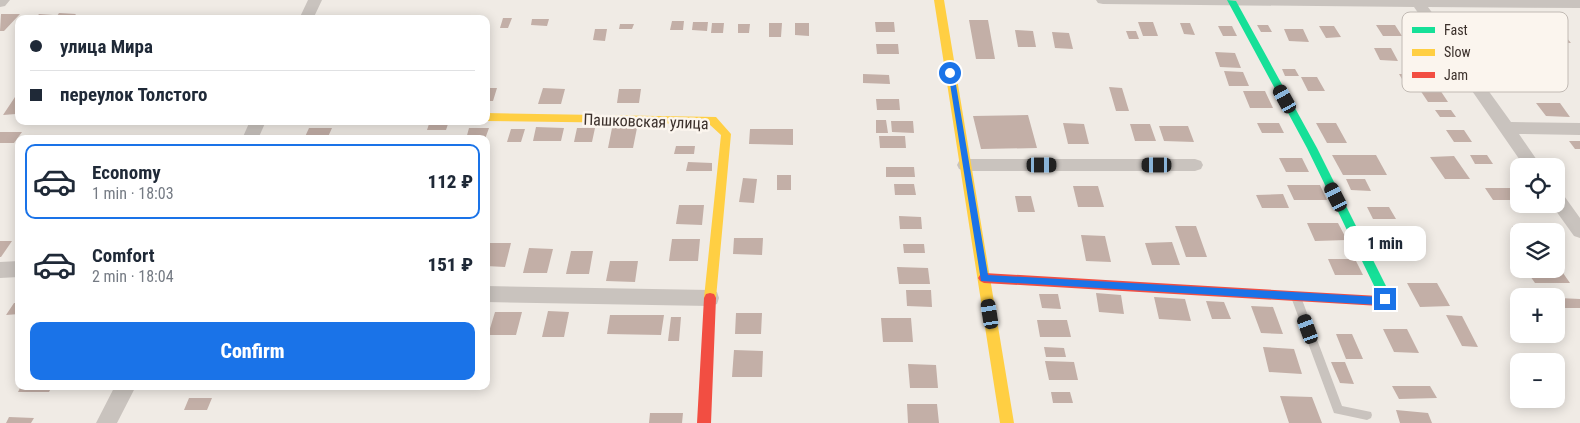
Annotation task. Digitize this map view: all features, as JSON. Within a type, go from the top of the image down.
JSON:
[{"type":"street","points":[[308,15],[315,0]]},
{"type":"street","points":[[939,0],[1007,423]]},
{"type":"street","points":[[1103,0],[1580,4]]},
{"type":"street","points":[[984,278],[1296,297],[1380,301],[1385,299],[1385,295],[1312,148],[1231,1]]},
{"type":"street","points":[[1480,92],[1527,158]]},
{"type":"street","name":"Пашковская улица","points":[[490,117],[712,120],[726,134],[710,298],[704,423]]},
{"type":"street","points":[[1505,128],[1580,129]]},
{"type":"street","points":[[965,164],[1195,165]]},
{"type":"street","points":[[1565,210],[1580,230]]},
{"type":"street","points":[[0,270],[15,269]]},
{"type":"street","points":[[490,294],[710,298]]},
{"type":"street","points":[[106,423],[124,390]]},
{"type":"lane","points":[[1296,297],[1338,410],[1366,414]]},
{"type":"building","points":[[59,13],[76,14],[75,15],[58,15]]},
{"type":"building","points":[[1,14],[20,14],[15,15],[15,19],[4,31],[0,31]]},
{"type":"building","points":[[503,18],[512,18],[508,28],[500,28]]},
{"type":"building","points":[[532,19],[549,19],[547,26],[531,25]]},
{"type":"building","points":[[969,20],[988,20],[995,59],[976,59]]},
{"type":"building","points":[[672,21],[684,21],[683,30],[670,30]]},
{"type":"building","points":[[693,22],[708,22],[707,31],[692,30]]},
{"type":"building","points":[[875,22],[894,22],[895,32],[876,32]]},
{"type":"building","points":[[1138,22],[1153,22],[1158,36],[1143,36]]},
{"type":"building","points":[[712,23],[724,23],[723,33],[711,33]]},
{"type":"building","points":[[769,23],[782,23],[781,37],[769,37]]},
{"type":"building","points":[[795,23],[809,23],[809,36],[795,35]]},
{"type":"building","points":[[1180,23],[1190,23],[1195,35],[1184,34]]},
{"type":"building","points":[[620,24],[634,24],[632,29],[619,29]]},
{"type":"building","points":[[738,24],[750,24],[749,33],[738,33]]},
{"type":"building","points":[[1257,25],[1268,25],[1272,32],[1261,32]]},
{"type":"building","points":[[1376,25],[1395,25],[1402,36],[1383,36]]},
{"type":"building","points":[[1218,26],[1232,26],[1237,36],[1223,36]]},
{"type":"building","points":[[1319,26],[1334,26],[1341,37],[1326,38]]},
{"type":"building","points":[[595,29],[607,29],[605,41],[593,40]]},
{"type":"building","points":[[1284,29],[1303,29],[1309,42],[1289,41]]},
{"type":"building","points":[[1015,30],[1033,31],[1036,47],[1018,47]]},
{"type":"building","points":[[1126,31],[1136,31],[1139,39],[1129,39]]},
{"type":"building","points":[[1052,32],[1069,33],[1073,49],[1055,48]]},
{"type":"building","points":[[876,44],[898,44],[899,54],[877,54]]},
{"type":"building","points":[[1374,48],[1391,48],[1398,61],[1380,60]]},
{"type":"building","points":[[1215,52],[1235,53],[1241,68],[1220,67]]},
{"type":"building","points":[[1282,69],[1295,69],[1299,76],[1285,76]]},
{"type":"building","points":[[1224,71],[1243,72],[1249,86],[1229,86]]},
{"type":"building","points":[[863,74],[889,75],[890,84],[863,83]]},
{"type":"building","points":[[1301,77],[1317,77],[1325,91],[1308,91]]},
{"type":"building","points":[[1109,87],[1122,88],[1129,111],[1116,111]]},
{"type":"building","points":[[490,88],[497,88],[493,101],[490,101]]},
{"type":"building","points":[[543,88],[565,89],[561,104],[538,104]]},
{"type":"building","points":[[619,89],[641,89],[639,103],[617,103]]},
{"type":"building","points":[[1243,91],[1265,91],[1273,108],[1250,108]]},
{"type":"building","points":[[1421,92],[1441,92],[1448,102],[1428,102]]},
{"type":"building","points":[[15,97],[15,114],[3,115]]},
{"type":"building","points":[[876,99],[899,99],[900,110],[877,110]]},
{"type":"building","points":[[1536,103],[1560,103],[1570,117],[1546,116]]},
{"type":"building","points":[[1435,110],[1451,110],[1456,117],[1440,117]]},
{"type":"building","points":[[1028,115],[1037,148],[981,149],[973,116]]},
{"type":"building","points":[[876,120],[886,120],[888,133],[876,133]]},
{"type":"building","points":[[891,121],[913,121],[914,133],[892,132]]},
{"type":"building","points":[[1063,123],[1084,124],[1089,144],[1068,144]]},
{"type":"building","points":[[1257,123],[1279,123],[1284,133],[1262,133]]},
{"type":"building","points":[[1316,123],[1336,123],[1347,143],[1327,143]]},
{"type":"building","points":[[1130,124],[1150,124],[1156,141],[1135,141]]},
{"type":"building","points":[[429,125],[448,125],[446,130],[427,130]]},
{"type":"building","points":[[1159,126],[1188,126],[1194,142],[1164,141]]},
{"type":"building","points":[[536,127],[564,128],[561,141],[533,141]]},
{"type":"building","points":[[309,128],[332,128],[329,135],[306,135]]},
{"type":"building","points":[[469,128],[489,128],[486,135],[467,135]]},
{"type":"building","points":[[577,128],[595,128],[592,142],[574,142]]},
{"type":"building","points":[[612,128],[637,128],[633,148],[608,148]]},
{"type":"building","points":[[511,129],[525,129],[521,142],[507,142]]},
{"type":"building","points":[[750,129],[793,129],[793,145],[749,144]]},
{"type":"building","points":[[1446,130],[1464,130],[1472,142],[1454,142]]},
{"type":"building","points":[[0,132],[22,132],[20,135],[15,135],[14,143],[0,143]]},
{"type":"building","points":[[879,136],[905,136],[906,148],[880,148]]},
{"type":"building","points":[[1569,141],[1580,141],[1580,149],[1575,149]]},
{"type":"building","points":[[676,146],[695,146],[694,154],[674,154]]},
{"type":"building","points":[[1332,155],[1376,155],[1387,175],[1343,175]]},
{"type":"building","points":[[1470,155],[1487,155],[1493,164],[1475,164]]},
{"type":"building","points":[[1454,156],[1470,179],[1445,179],[1430,157]]},
{"type":"building","points":[[1279,158],[1302,158],[1309,172],[1286,172]]},
{"type":"building","points":[[688,162],[712,163],[712,171],[686,171]]},
{"type":"building","points":[[886,167],[914,167],[915,177],[886,177]]},
{"type":"building","points":[[777,175],[791,175],[791,190],[777,190]]},
{"type":"building","points":[[743,178],[757,179],[754,203],[739,202]]},
{"type":"building","points":[[1346,179],[1365,179],[1371,191],[1351,190]]},
{"type":"building","points":[[894,184],[914,184],[916,195],[895,195]]},
{"type":"building","points":[[1287,185],[1320,185],[1327,200],[1294,200]]},
{"type":"building","points":[[1073,186],[1098,186],[1104,207],[1078,207]]},
{"type":"building","points":[[1485,188],[1510,188],[1510,200],[1493,200]]},
{"type":"building","points":[[1283,194],[1289,208],[1262,208],[1256,195]]},
{"type":"building","points":[[1015,196],[1031,196],[1035,212],[1018,212]]},
{"type":"building","points":[[679,205],[704,205],[702,225],[676,224]]},
{"type":"building","points":[[1367,207],[1389,207],[1396,219],[1373,219]]},
{"type":"building","points":[[899,216],[921,217],[922,229],[900,229]]},
{"type":"building","points":[[1307,223],[1338,223],[1347,240],[1315,241]]},
{"type":"building","points":[[1175,226],[1196,226],[1207,257],[1186,257]]},
{"type":"building","points":[[1081,235],[1105,236],[1111,262],[1086,261]]},
{"type":"building","points":[[734,238],[763,238],[762,255],[733,254]]},
{"type":"building","points":[[672,239],[700,239],[698,261],[669,261]]},
{"type":"building","points":[[0,241],[12,241],[1,257],[0,257]]},
{"type":"building","points":[[1172,242],[1180,265],[1152,265],[1145,243]]},
{"type":"building","points":[[490,243],[511,243],[505,267],[490,266]]},
{"type":"building","points":[[903,244],[924,244],[925,253],[904,253]]},
{"type":"building","points":[[529,248],[553,249],[547,273],[523,273]]},
{"type":"building","points":[[571,251],[593,251],[589,274],[566,274]]},
{"type":"building","points":[[1328,259],[1355,259],[1363,275],[1335,275]]},
{"type":"building","points":[[610,261],[638,261],[635,282],[606,281]]},
{"type":"building","points":[[897,267],[928,268],[930,284],[899,284]]},
{"type":"building","points":[[1565,276],[1570,283],[1535,283],[1532,278],[1565,278]]},
{"type":"building","points":[[1407,283],[1437,283],[1450,306],[1420,307]]},
{"type":"building","points":[[906,290],[931,290],[932,307],[907,306]]},
{"type":"building","points":[[1096,293],[1121,295],[1124,314],[1099,312]]},
{"type":"building","points":[[1039,294],[1058,294],[1061,309],[1042,308]]},
{"type":"building","points":[[1154,297],[1185,299],[1191,321],[1159,319]]},
{"type":"building","points":[[1565,298],[1580,299],[1580,308],[1565,308]]},
{"type":"building","points":[[1206,301],[1224,302],[1231,319],[1212,319]]},
{"type":"building","points":[[14,303],[15,303],[15,314],[6,315]]},
{"type":"building","points":[[1251,306],[1273,307],[1283,334],[1261,333]]},
{"type":"building","points":[[548,311],[569,312],[564,337],[542,337]]},
{"type":"building","points":[[495,312],[522,312],[516,335],[490,335]]},
{"type":"building","points":[[736,313],[762,313],[761,334],[735,334]]},
{"type":"building","points":[[610,315],[664,315],[661,335],[607,334]]},
{"type":"building","points":[[1446,315],[1462,316],[1478,347],[1462,346]]},
{"type":"building","points":[[671,317],[681,317],[679,341],[668,341]]},
{"type":"building","points":[[881,318],[911,318],[913,342],[883,342]]},
{"type":"building","points":[[1037,320],[1067,320],[1071,337],[1040,337]]},
{"type":"building","points":[[1383,329],[1407,329],[1419,353],[1394,352]]},
{"type":"building","points":[[1336,334],[1352,334],[1363,359],[1346,359]]},
{"type":"building","points":[[1044,347],[1064,348],[1066,357],[1046,357]]},
{"type":"building","points":[[1263,347],[1294,349],[1302,374],[1269,372]]},
{"type":"building","points":[[734,350],[763,351],[762,377],[732,377]]},
{"type":"building","points":[[1045,361],[1074,362],[1078,380],[1049,380]]},
{"type":"building","points":[[1331,362],[1345,362],[1354,384],[1340,383]]},
{"type":"building","points":[[908,364],[936,365],[938,388],[910,388]]},
{"type":"building","points":[[1392,386],[1430,386],[1437,398],[1399,399]]},
{"type":"building","points":[[19,390],[50,390],[49,392],[18,392]]},
{"type":"building","points":[[1051,392],[1070,392],[1073,403],[1053,403]]},
{"type":"building","points":[[1280,396],[1312,397],[1322,423],[1289,423]]},
{"type":"building","points":[[189,398],[212,398],[207,410],[184,410]]},
{"type":"building","points":[[907,404],[937,404],[939,423],[908,423]]},
{"type":"building","points":[[1396,410],[1428,413],[1432,423],[1400,423]]},
{"type":"building","points":[[650,413],[683,413],[682,423],[649,423]]},
{"type":"building","points":[[9,417],[34,418],[31,423],[6,423]]},
{"type":"traffic: fast","points":[[1231,1],[1312,148],[1385,296]]},
{"type":"traffic: slow","points":[[939,0],[1007,423]]},
{"type":"traffic: slow","points":[[490,117],[712,120],[726,134],[710,298]]},
{"type":"traffic: jam","points":[[984,278],[1380,301],[1385,299],[1385,296]]},
{"type":"traffic: jam","points":[[704,423],[710,298]]},
{"type":"route","points":[[950,73],[984,278],[1296,297],[1380,301],[1385,299]]}]
